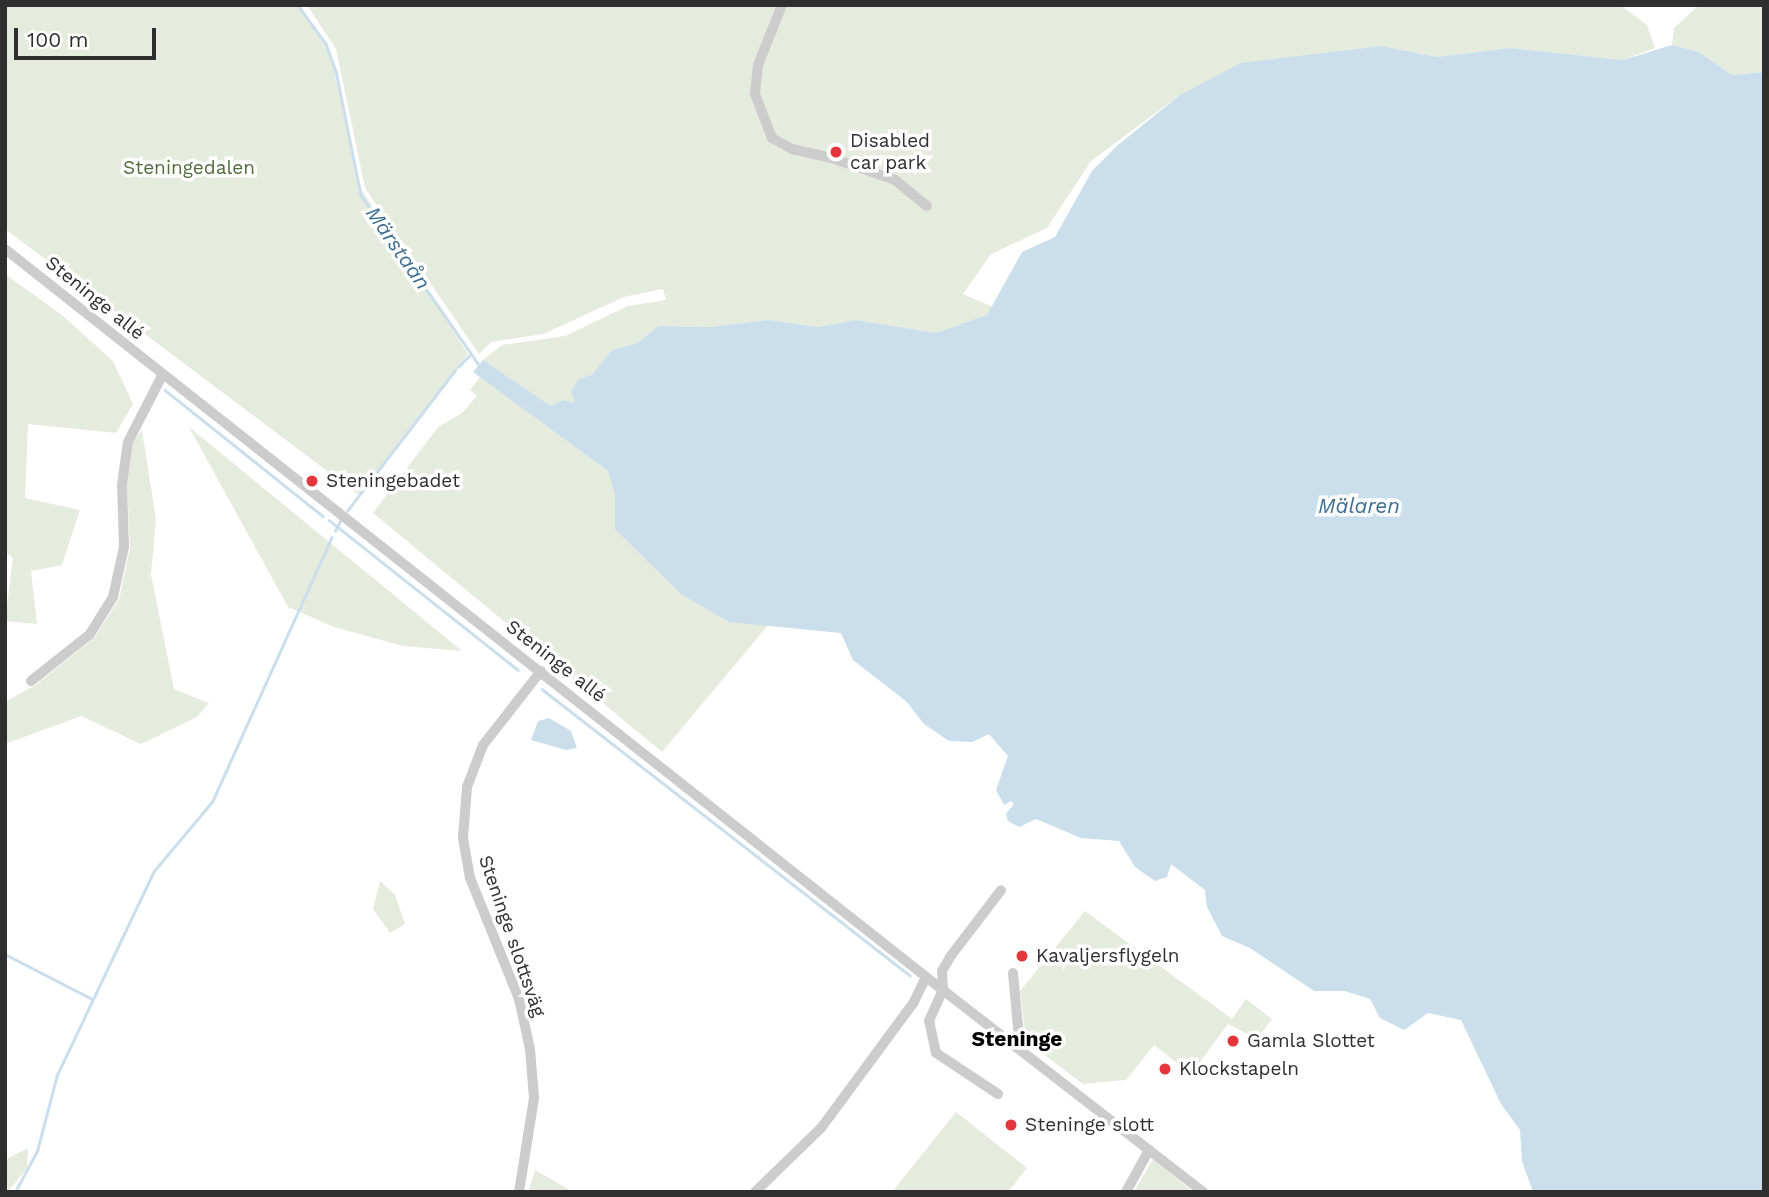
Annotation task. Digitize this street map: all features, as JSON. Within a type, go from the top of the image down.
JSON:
[{"type":"street","points":[[782,5],[758,65],[755,93],[772,138],[792,149],[885,176],[927,206]]},
{"type":"street","name":"Steninge allé","points":[[5,249],[926,977],[1203,1192]]},
{"type":"street","points":[[31,681],[90,634],[113,597],[124,547],[122,485],[128,442],[163,374]]},
{"type":"street","name":"Steninge slottsväg","points":[[519,1192],[534,1098],[530,1049],[519,999],[470,878],[463,838],[467,787],[484,746],[541,671]]},
{"type":"street","points":[[998,1094],[936,1053],[929,1021],[943,990],[942,971],[1000,890]]},
{"type":"street","points":[[1013,972],[1020,1048]]},
{"type":"street","points":[[755,1192],[821,1128],[914,1002],[926,977]]},
{"type":"street","points":[[1126,1192],[1149,1150]]},
{"type":"green space","name":"Steningedalen","points":[[5,5],[298,5],[305,13],[331,57],[361,189],[468,354],[359,495],[5,229]]},
{"type":"green space","points":[[307,5],[1620,5],[1647,25],[1655,48],[1623,60],[1510,48],[1437,57],[1382,46],[1180,95],[1091,161],[1047,228],[991,254],[963,294],[993,307],[987,315],[936,333],[856,320],[819,327],[768,320],[711,327],[658,326],[638,343],[612,350],[575,403],[551,406],[483,360],[502,345],[565,336],[628,306],[666,300],[663,289],[624,297],[543,334],[491,342],[479,354],[365,188],[336,49]]},
{"type":"green space","points":[[1699,5],[1764,5],[1764,72],[1732,75],[1699,52],[1672,45],[1674,28]]},
{"type":"green space","points":[[5,274],[63,316],[113,361],[133,404],[116,433],[28,424],[25,498],[80,510],[62,565],[31,571],[37,624],[5,621],[13,558],[5,552]]},
{"type":"green space","points":[[480,377],[608,471],[615,493],[615,529],[729,622],[769,624],[662,752],[373,513],[438,427],[462,413],[477,396],[470,390]]},
{"type":"green space","points":[[189,427],[462,651],[403,646],[334,627],[288,607]]},
{"type":"green space","points":[[142,430],[156,519],[151,575],[174,689],[209,703],[197,717],[141,744],[81,716],[5,744],[5,702],[37,684],[95,637],[119,599],[130,548],[127,485],[133,442]]},
{"type":"green space","points":[[380,881],[395,895],[405,924],[390,933],[373,909]]},
{"type":"green space","points":[[1085,911],[1232,1019],[1246,999],[1272,1019],[1257,1039],[1228,1024],[1191,1074],[1154,1045],[1126,1080],[1083,1084],[1026,1041],[1020,991]]},
{"type":"green space","points":[[956,1112],[1027,1168],[1008,1192],[892,1192]]},
{"type":"green space","points":[[28,1148],[27,1168],[8,1192],[5,1160]]},
{"type":"green space","points":[[1153,1159],[1193,1192],[1134,1192]]},
{"type":"green space","points":[[535,1170],[573,1192],[528,1192]]},
{"type":"water","name":"Mälaren","points":[[1672,45],[1699,52],[1732,75],[1764,72],[1764,1192],[1533,1192],[1522,1161],[1520,1130],[1501,1104],[1461,1020],[1428,1013],[1404,1030],[1380,1018],[1370,999],[1345,991],[1314,991],[1250,948],[1222,936],[1207,907],[1205,890],[1171,864],[1167,877],[1155,881],[1135,867],[1119,841],[1081,838],[1036,819],[1019,827],[1008,821],[1006,814],[1014,804],[1011,801],[1004,805],[996,790],[1008,756],[989,734],[972,742],[949,741],[924,724],[907,702],[853,660],[841,633],[729,622],[681,594],[615,529],[615,495],[608,471],[473,372],[483,360],[551,406],[564,400],[575,403],[571,391],[579,379],[592,375],[612,350],[638,343],[658,326],[711,327],[768,320],[819,327],[856,320],[936,333],[987,315],[1022,252],[1055,237],[1092,171],[1118,145],[1180,95],[1241,63],[1382,46],[1437,57],[1510,48],[1623,60]]},
{"type":"water","points":[[549,718],[571,731],[577,748],[566,750],[531,740],[538,721]]},
{"type":"waterway","name":"Märstaån","points":[[298,5],[326,44],[336,71],[361,195],[479,365]]},
{"type":"waterway","points":[[458,367],[470,355]]},
{"type":"waterway","points":[[347,511],[455,370]]},
{"type":"waterway","points":[[165,390],[323,516]]},
{"type":"waterway","points":[[335,531],[341,519]]},
{"type":"waterway","points":[[329,520],[518,670]]},
{"type":"waterway","points":[[15,1192],[37,1151],[57,1075],[154,871],[212,802],[331,538]]},
{"type":"waterway","points":[[542,689],[910,975]]},
{"type":"waterway","points":[[5,954],[92,999]]},
{"type":"place","name":"Disabled car park","points":[[836,152]]},
{"type":"place","name":"Steningebadet","points":[[312,481]]},
{"type":"place","name":"Kavaljersflygeln","points":[[1022,956]]},
{"type":"place","name":"Gamla Slottet","points":[[1233,1041]]},
{"type":"place","name":"Klockstapeln","points":[[1165,1069]]},
{"type":"place","name":"Steninge slott","points":[[1011,1125]]},
{"type":"district","name":"Steninge","points":[[1017,1039]]}]
